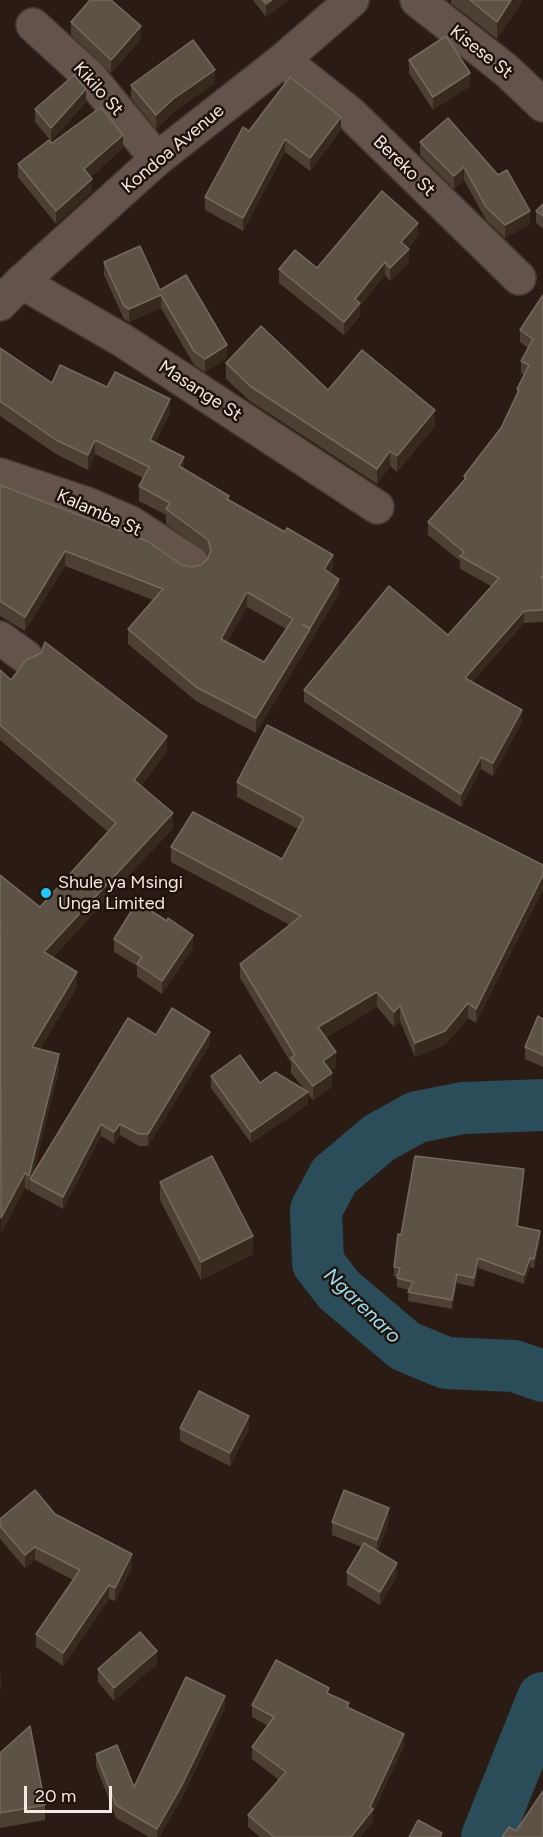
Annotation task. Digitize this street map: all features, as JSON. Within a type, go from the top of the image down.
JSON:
[{"type":"street","name":"Kondoa Avenue","points":[[10,293],[158,159],[283,60],[352,0]]},
{"type":"street","name":"Kisese St","points":[[417,0],[506,70],[543,105]]},
{"type":"street","name":"Kikilo St","points":[[33,25],[90,77],[158,159]]},
{"type":"street","name":"Bereko St","points":[[283,60],[350,113],[519,278]]},
{"type":"street","name":"Masange St","points":[[10,293],[122,340],[376,507]]},
{"type":"street","name":"Kalamba St","points":[[0,475],[87,504],[131,523],[192,563]]},
{"type":"street","points":[[0,638],[26,657]]},
{"type":"building","points":[[90,0],[111,0],[141,26],[111,60],[71,22]]},
{"type":"building","points":[[470,0],[511,0],[497,22]]},
{"type":"building","points":[[446,36],[470,73],[433,97],[409,60]]},
{"type":"building","points":[[193,40],[215,70],[173,99],[156,115],[131,85]]},
{"type":"building","points":[[74,75],[86,89],[51,128],[35,109]]},
{"type":"building","points":[[290,77],[341,117],[310,158],[285,139],[243,218],[205,197],[243,127],[249,131]]},
{"type":"building","points":[[101,107],[123,135],[84,169],[92,179],[56,211],[18,164],[49,140],[52,143]]},
{"type":"building","points":[[448,118],[498,175],[507,170],[530,211],[505,225],[486,207],[464,167],[454,176],[420,142]]},
{"type":"building","points":[[382,191],[418,223],[401,242],[409,249],[390,268],[385,262],[355,299],[360,303],[344,322],[279,269],[295,250],[317,268]]},
{"type":"building","points":[[543,204],[543,216],[536,211]]},
{"type":"building","points":[[140,246],[160,290],[186,275],[227,345],[205,359],[194,351],[161,295],[129,309],[124,306],[104,262]]},
{"type":"building","points":[[543,295],[543,575],[541,578],[543,578],[543,610],[524,611],[465,678],[522,710],[493,763],[481,757],[461,794],[304,690],[389,586],[448,635],[499,578],[460,556],[464,552],[428,522],[466,478],[464,476],[501,428],[529,365],[521,361],[533,339],[520,330]]},
{"type":"building","points":[[261,326],[328,390],[362,350],[435,410],[397,456],[390,451],[377,469],[250,386],[226,363]]},
{"type":"building","points":[[0,348],[52,383],[60,365],[107,387],[115,372],[170,399],[150,440],[184,457],[179,466],[229,496],[227,499],[285,532],[287,528],[333,555],[324,569],[339,579],[310,628],[302,624],[310,629],[256,718],[196,687],[128,629],[163,589],[65,551],[25,617],[0,601],[0,485],[147,541],[182,565],[192,567],[201,565],[208,558],[211,550],[208,540],[166,509],[170,503],[139,486],[149,467],[95,440],[88,455],[56,440],[0,401]],"holes":[[[247,592],[293,619],[264,662],[221,639]]]},
{"type":"building","points":[[45,642],[167,736],[134,780],[173,813],[44,952],[77,972],[32,1047],[59,1054],[29,1176],[25,1173],[1,1218],[0,875],[40,907],[116,823],[0,725],[0,670],[11,680],[26,660],[41,653]]},
{"type":"building","points":[[267,725],[543,865],[543,875],[476,1009],[468,1003],[445,1031],[415,1043],[400,1006],[394,1012],[377,992],[318,1027],[336,1052],[323,1061],[332,1073],[313,1086],[291,1058],[295,1055],[240,964],[301,916],[171,847],[193,812],[282,859],[304,818],[237,782]]},
{"type":"building","points":[[137,902],[167,921],[168,918],[193,935],[162,981],[137,964],[142,957],[114,939]]},
{"type":"building","points":[[172,1008],[210,1032],[148,1134],[139,1134],[120,1124],[114,1132],[101,1124],[63,1197],[30,1179],[128,1018],[156,1035]]},
{"type":"building","points":[[538,1016],[543,1019],[543,1055],[525,1047]]},
{"type":"building","points":[[240,1055],[260,1083],[275,1072],[308,1092],[251,1132],[211,1076]]},
{"type":"building","points":[[212,1156],[253,1236],[201,1262],[160,1182]]},
{"type":"building","points":[[415,1156],[524,1169],[517,1226],[540,1231],[534,1259],[530,1258],[524,1275],[478,1258],[474,1278],[457,1274],[452,1300],[408,1292],[413,1282],[397,1278],[400,1268],[394,1267],[398,1234],[401,1235]]},
{"type":"building","points":[[199,1391],[249,1416],[230,1453],[180,1428]]},
{"type":"building","points":[[35,1490],[55,1514],[132,1554],[115,1588],[109,1585],[63,1653],[36,1634],[80,1570],[35,1547],[25,1555],[0,1526],[0,1519]]},
{"type":"building","points":[[344,1490],[389,1508],[377,1540],[332,1522]]},
{"type":"building","points":[[364,1543],[397,1563],[380,1592],[347,1572]]},
{"type":"building","points":[[140,1632],[157,1651],[114,1688],[98,1669]]},
{"type":"building","points":[[276,1660],[329,1688],[327,1693],[349,1703],[347,1707],[404,1734],[370,1807],[373,1809],[351,1837],[274,1837],[248,1815],[286,1772],[252,1747],[274,1717],[252,1705]]},
{"type":"building","points":[[186,1677],[225,1696],[181,1787],[157,1829],[116,1805],[96,1754],[117,1745],[134,1787]]},
{"type":"building","points":[[30,1726],[45,1805],[0,1813],[0,1753]]},
{"type":"building","points":[[543,1791],[543,1837],[502,1837],[509,1827],[516,1831]]},
{"type":"building","points":[[418,1820],[442,1833],[440,1837],[409,1837]]},
{"type":"waterway","name":"Ngarenaro","points":[[543,1105],[463,1108],[417,1117],[379,1138],[334,1176],[316,1210],[318,1263],[339,1290],[405,1346],[446,1363],[514,1366],[543,1376]]},
{"type":"waterway","name":"Ngarenaro","points":[[487,1837],[543,1698]]},
{"type":"place","name":"Shule ya Msingi Unga Limited","points":[[46,893]]}]
